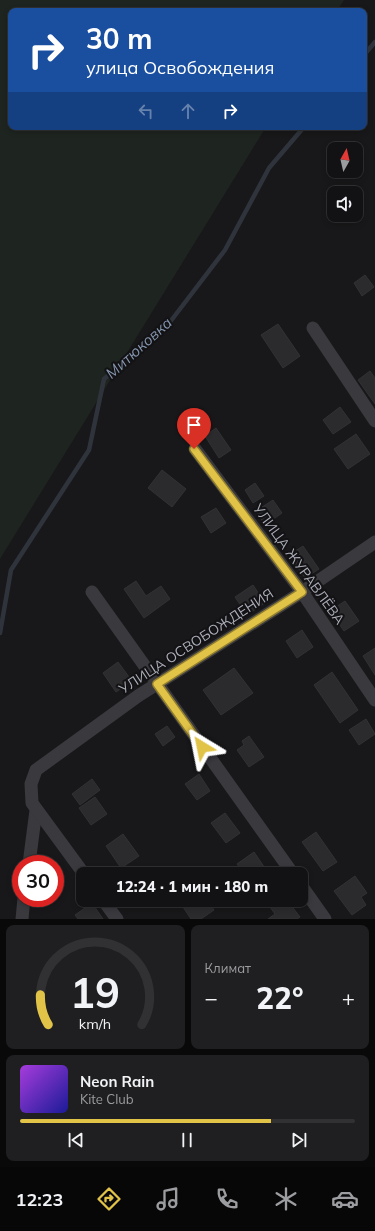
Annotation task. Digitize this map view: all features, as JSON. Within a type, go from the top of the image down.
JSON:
[{"type":"street","points":[[313,328],[375,420]]},
{"type":"street","name":"УЛИЦА ЖУРАВЛЁВА","points":[[194,449],[302,592],[375,700]]},
{"type":"street","name":"УЛИЦА ОСВОБОЖДЕНИЯ","points":[[36,810],[32,803],[31,793],[33,776],[36,770],[157,684],[302,592],[375,542]]},
{"type":"street","points":[[92,592],[288,867]]},
{"type":"street","points":[[30,855],[36,810]]},
{"type":"street","points":[[36,810],[79,867]]},
{"type":"street","points":[[308,895],[325,919]]},
{"type":"street","points":[[22,919],[23,907]]},
{"type":"street","points":[[108,907],[117,919]]},
{"type":"shaded area","points":[[0,0],[344,0],[339,8],[8,8],[8,130],[264,130],[0,559]]},
{"type":"building","points":[[365,275],[374,287],[362,296],[354,283]]},
{"type":"building","points":[[278,324],[300,356],[283,368],[261,335]]},
{"type":"building","points":[[370,371],[375,378],[375,404],[358,380]]},
{"type":"building","points":[[340,407],[351,422],[333,434],[323,420]]},
{"type":"building","points":[[216,428],[231,450],[219,458],[205,436]]},
{"type":"building","points":[[356,434],[370,454],[348,469],[334,449]]},
{"type":"building","points":[[162,470],[186,489],[172,507],[148,488]]},
{"type":"building","points":[[255,483],[264,496],[253,503],[245,490]]},
{"type":"building","points":[[273,500],[282,513],[265,525],[256,511]]},
{"type":"building","points":[[216,508],[226,523],[211,533],[201,517]]},
{"type":"building","points":[[303,546],[319,569],[305,578],[289,555]]},
{"type":"building","points":[[136,581],[146,596],[161,586],[170,599],[144,618],[124,589]]},
{"type":"building","points":[[253,585],[265,603],[247,615],[235,597]]},
{"type":"building","points":[[345,601],[359,621],[344,631],[330,611]]},
{"type":"building","points":[[302,630],[313,647],[297,658],[286,641]]},
{"type":"building","points":[[375,648],[375,675],[363,656]]},
{"type":"building","points":[[118,662],[132,681],[116,692],[103,673]]},
{"type":"building","points":[[234,668],[253,693],[221,715],[203,690]]},
{"type":"building","points":[[332,672],[358,710],[340,723],[314,685]]},
{"type":"building","points":[[366,719],[375,734],[359,745],[349,730]]},
{"type":"building","points":[[167,726],[175,737],[163,746],[155,734]]},
{"type":"building","points":[[249,736],[264,757],[249,767],[237,750],[244,745],[242,741]]},
{"type":"building","points":[[199,774],[210,791],[197,800],[185,784]]},
{"type":"building","points":[[92,779],[100,790],[80,805],[72,794]]},
{"type":"building","points":[[95,797],[107,814],[91,825],[79,808]]},
{"type":"building","points":[[225,813],[240,833],[226,843],[211,823]]},
{"type":"building","points":[[316,832],[337,862],[323,871],[302,842]]},
{"type":"building","points":[[123,834],[139,856],[120,867],[106,846]]},
{"type":"building","points":[[254,852],[264,867],[239,867],[237,864]]},
{"type":"building","points":[[355,876],[367,893],[361,897],[366,905],[352,915],[334,891]]},
{"type":"building","points":[[86,907],[95,907],[103,919],[78,919],[75,915]]},
{"type":"building","points":[[183,907],[212,907],[214,910],[201,919],[191,919]]},
{"type":"building","points":[[270,907],[292,907],[300,917],[297,919],[268,919],[275,914]]},
{"type":"waterway","name":"Митюковка","points":[[367,51],[375,42]]},
{"type":"waterway","name":"Митюковка","points":[[0,633],[11,570],[89,450],[104,379],[167,326],[225,250],[269,168],[301,130]]},
{"type":"route","points":[[194,449],[302,592],[157,684],[202,747]]}]
